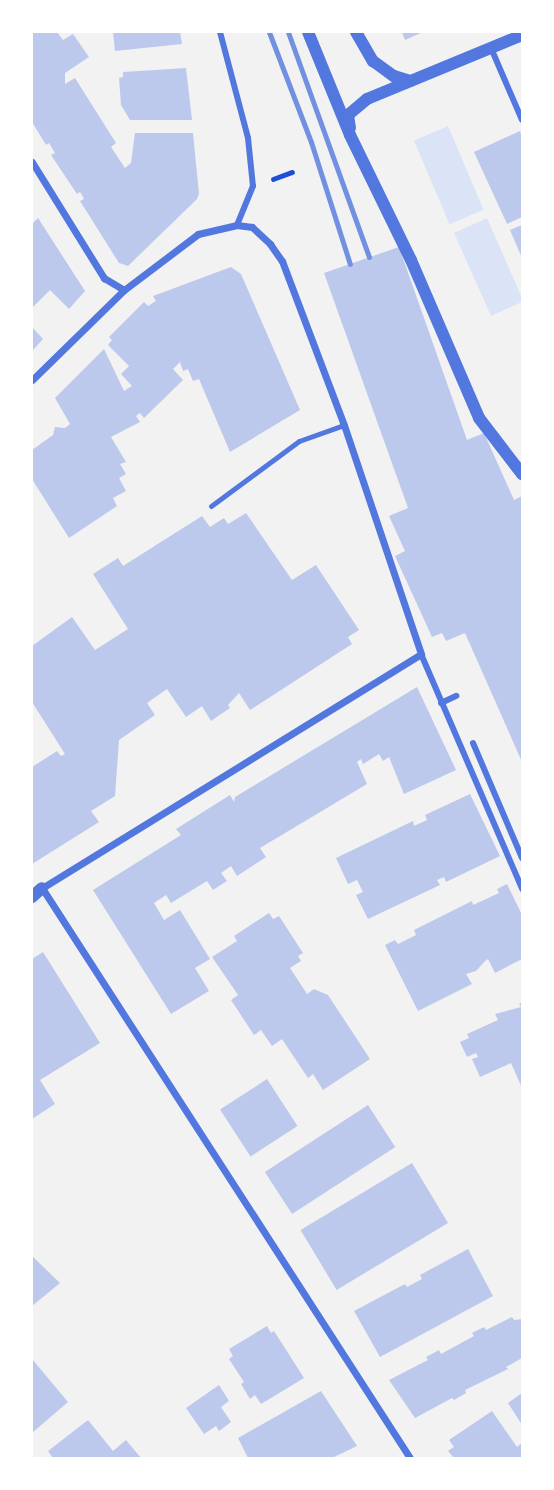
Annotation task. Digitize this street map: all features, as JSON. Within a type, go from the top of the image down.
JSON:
[{"type":"street","points":[[220,32],[248,138],[253,186],[237,225]]},
{"type":"street","points":[[308,32],[350,135],[411,260],[479,418],[523,474]]},
{"type":"street","points":[[356,32],[373,61],[394,76],[410,81]]},
{"type":"street","points":[[350,135],[348,115],[367,99],[523,35]]},
{"type":"street","points":[[491,48],[523,120]]},
{"type":"street","points":[[32,162],[104,278],[124,290]]},
{"type":"street","points":[[32,380],[124,290],[198,234],[237,225],[252,227],[270,244],[282,261],[344,425],[421,654],[523,889]]},
{"type":"street","points":[[410,1458],[37,892],[421,654]]},
{"type":"street","points":[[441,703],[456,696]]},
{"type":"street","points":[[473,743],[523,858]]},
{"type":"lane","points":[[211,506],[299,441],[344,425]]},
{"type":"shaded area","points":[[448,126],[484,210],[449,224],[414,140]]},
{"type":"shaded area","points":[[487,218],[522,298],[522,302],[491,316],[454,233]]},
{"type":"building","points":[[32,32],[57,32],[63,40],[73,34],[89,57],[65,73],[65,84],[75,78],[116,143],[111,147],[125,168],[131,163],[135,133],[193,133],[199,194],[197,199],[128,266],[119,263],[80,201],[84,199],[82,195],[80,192],[77,194],[51,155],[55,153],[49,143],[46,145],[32,122]]},
{"type":"building","points":[[113,32],[180,32],[182,44],[115,51]]},
{"type":"building","points":[[402,32],[423,32],[405,40]]},
{"type":"building","points":[[186,68],[192,120],[130,120],[121,105],[119,78],[123,77],[123,72]]},
{"type":"building","points":[[520,131],[522,217],[507,224],[474,152]]},
{"type":"building","points":[[38,218],[85,291],[69,309],[50,290],[32,308],[32,224]]},
{"type":"building","points":[[522,225],[522,258],[510,230]]},
{"type":"building","points":[[399,247],[467,440],[484,433],[514,500],[522,496],[522,762],[465,633],[446,641],[442,633],[432,637],[395,556],[405,551],[389,516],[408,508],[324,273]]},
{"type":"building","points":[[231,267],[241,274],[300,410],[230,452],[199,379],[193,381],[188,369],[183,371],[180,362],[173,369],[183,380],[144,418],[140,413],[136,416],[140,422],[111,437],[126,462],[120,464],[126,474],[119,478],[126,491],[113,498],[117,506],[69,538],[32,479],[32,450],[53,435],[55,427],[65,428],[70,424],[55,398],[104,349],[124,391],[132,386],[121,374],[129,366],[108,345],[112,340],[109,337],[144,302],[148,306],[156,301],[153,296]]},
{"type":"building","points":[[32,327],[43,339],[32,351]]},
{"type":"building","points":[[246,513],[292,580],[316,565],[359,630],[348,637],[352,644],[250,710],[239,693],[228,705],[230,708],[211,721],[202,706],[186,717],[167,689],[147,703],[155,715],[119,740],[115,796],[91,811],[99,822],[32,864],[32,767],[57,751],[61,756],[65,754],[32,702],[32,646],[72,617],[95,650],[128,629],[93,574],[118,558],[123,566],[202,516],[210,527],[224,518],[228,524]]},
{"type":"building","points":[[417,687],[456,770],[404,794],[389,757],[383,761],[379,754],[363,764],[361,759],[357,762],[367,784],[260,848],[266,857],[237,876],[231,866],[221,873],[227,881],[213,890],[207,881],[171,903],[166,895],[154,903],[164,920],[180,910],[210,959],[195,968],[209,991],[171,1014],[93,890],[181,835],[176,829],[230,795],[234,802],[235,797]]},
{"type":"building","points":[[470,794],[500,856],[446,882],[444,877],[437,880],[440,885],[368,919],[356,895],[363,892],[357,880],[348,884],[336,858],[413,821],[414,826],[427,820],[425,815]]},
{"type":"building","points":[[507,884],[522,915],[522,959],[495,973],[488,959],[476,971],[466,974],[472,984],[418,1011],[385,945],[395,940],[398,944],[416,935],[414,930],[472,901],[473,905],[499,893],[497,889]]},
{"type":"building","points":[[269,913],[273,919],[279,916],[303,953],[298,956],[301,961],[290,968],[307,994],[314,989],[328,995],[370,1059],[323,1090],[313,1074],[308,1078],[282,1039],[272,1046],[261,1030],[254,1035],[231,1000],[238,995],[212,957],[237,941],[234,936]]},
{"type":"building","points":[[43,952],[100,1043],[40,1080],[55,1104],[32,1119],[32,959]]},
{"type":"building","points":[[522,1002],[522,1088],[511,1063],[480,1077],[472,1059],[478,1057],[476,1053],[467,1057],[460,1042],[469,1038],[467,1034],[498,1020],[495,1014],[521,1007],[519,1004]]},
{"type":"building","points":[[267,1079],[297,1126],[251,1156],[220,1109]]},
{"type":"building","points":[[368,1105],[395,1147],[292,1214],[265,1172]]},
{"type":"building","points":[[412,1163],[448,1223],[337,1290],[301,1230]]},
{"type":"building","points":[[468,1249],[493,1296],[380,1357],[354,1311],[405,1284],[407,1287],[422,1279],[420,1275]]},
{"type":"building","points":[[32,1256],[60,1283],[32,1306]]},
{"type":"building","points":[[512,1317],[514,1320],[522,1319],[522,1358],[506,1367],[508,1369],[465,1390],[466,1393],[454,1400],[452,1398],[415,1418],[389,1380],[428,1360],[426,1357],[439,1350],[441,1354],[474,1336],[472,1333],[484,1327],[486,1330]]},
{"type":"building","points":[[267,1326],[271,1333],[274,1331],[304,1378],[261,1404],[255,1395],[250,1399],[241,1384],[244,1382],[229,1359],[233,1356],[229,1349]]},
{"type":"building","points":[[32,1359],[68,1402],[32,1433]]},
{"type":"building","points":[[219,1385],[229,1401],[221,1407],[231,1422],[219,1431],[216,1426],[204,1434],[186,1408]]},
{"type":"building","points":[[321,1391],[357,1446],[332,1458],[248,1458],[238,1438]]},
{"type":"building","points":[[522,1393],[522,1425],[508,1403]]},
{"type":"building","points":[[492,1411],[517,1447],[522,1443],[522,1458],[454,1458],[448,1451],[454,1447],[449,1440]]},
{"type":"building","points":[[88,1420],[113,1451],[126,1440],[141,1458],[53,1458],[48,1451]]},
{"type":"railway","points":[[269,32],[311,142],[350,264]]},
{"type":"railway","points":[[288,32],[369,257]]}]
